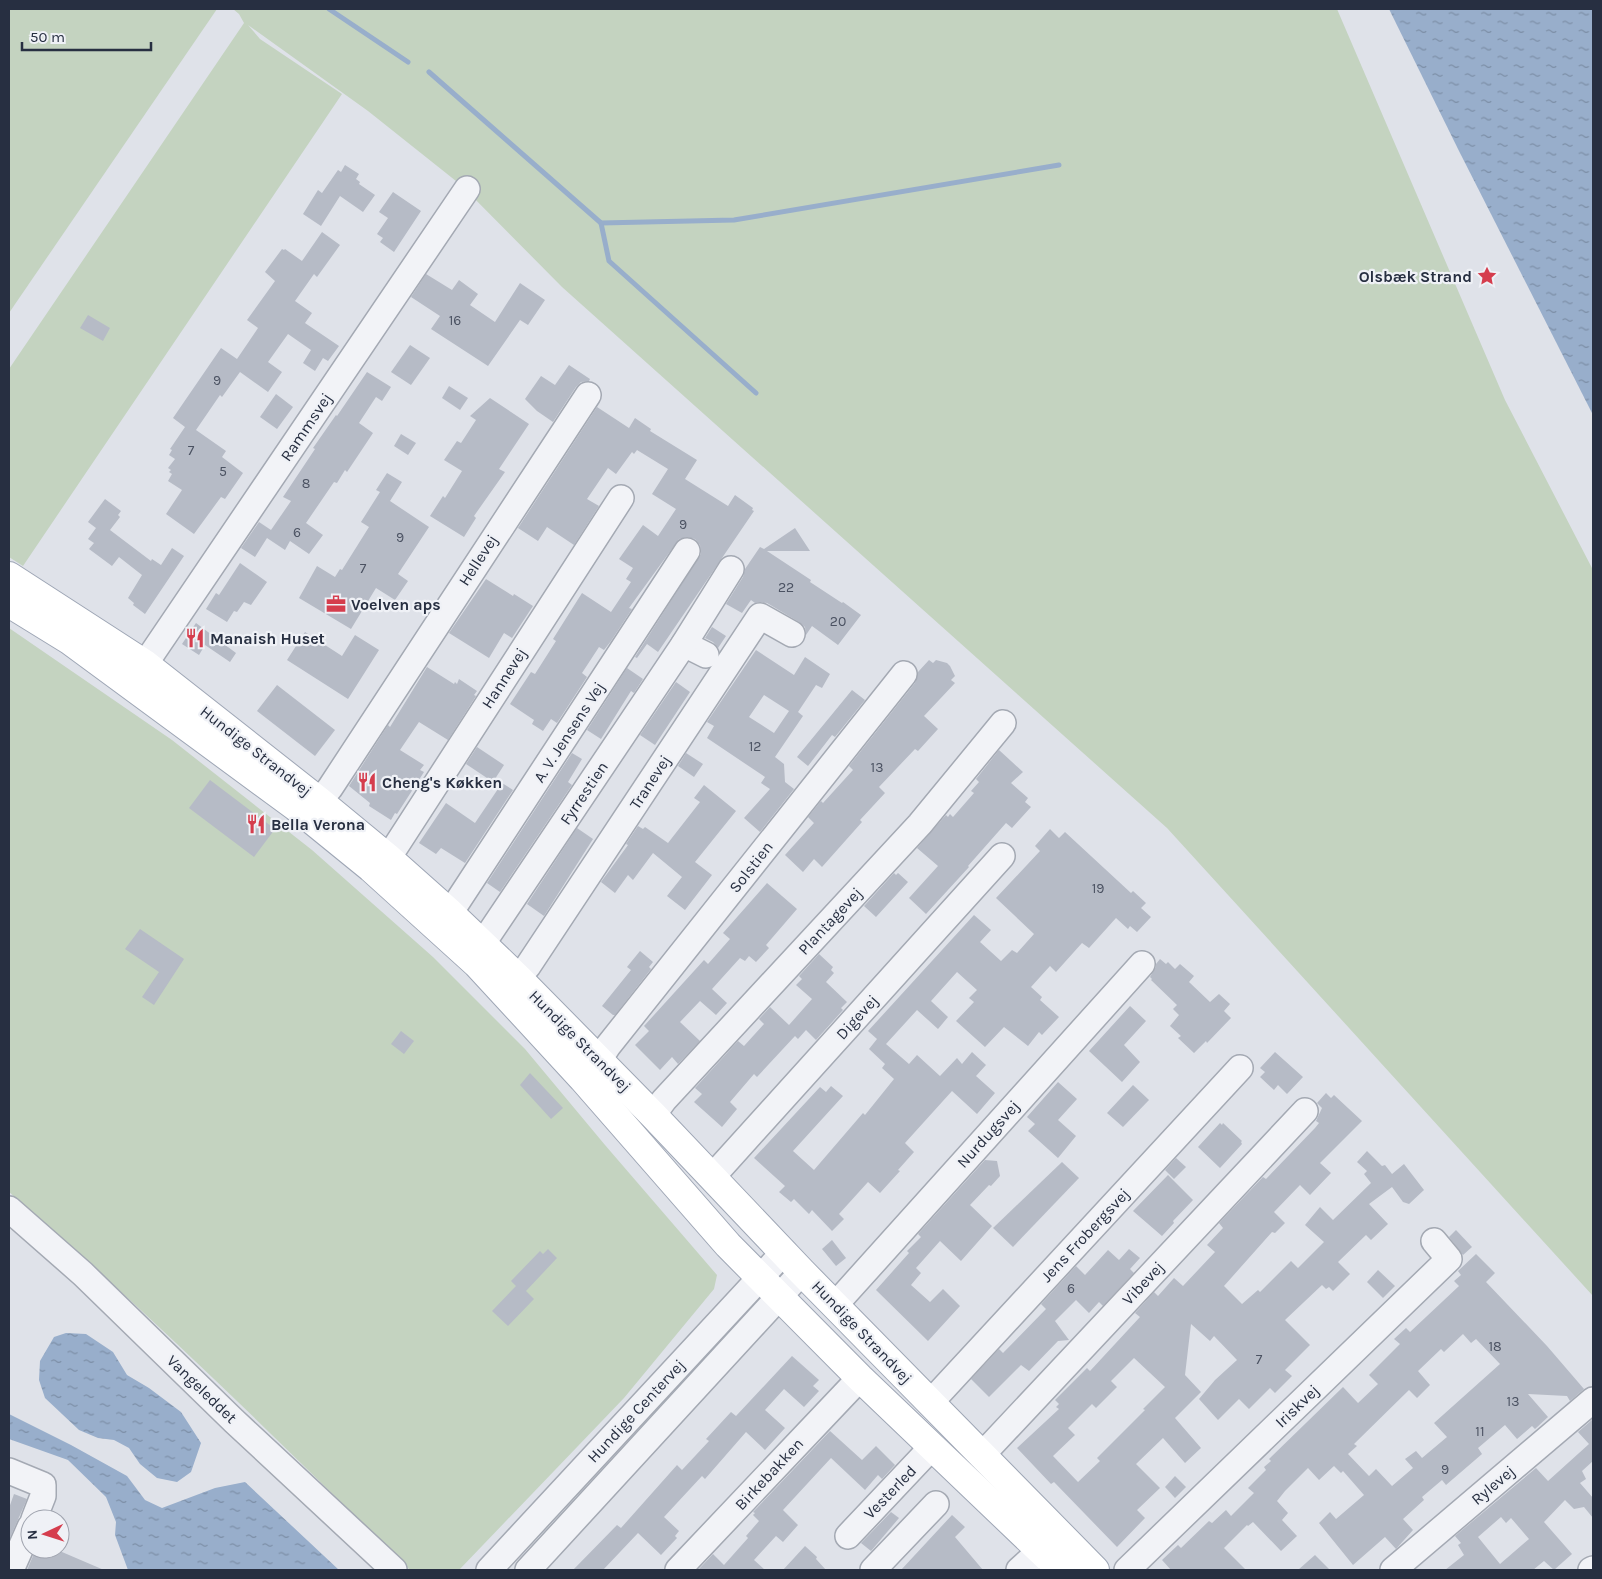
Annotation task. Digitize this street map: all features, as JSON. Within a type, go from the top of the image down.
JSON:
[{"type":"main road","name":"Hundige Strandvej","points":[[9,576],[145,664],[320,801],[387,857],[483,943],[653,1115],[981,1456],[1095,1570]]},
{"type":"main road","name":"Hundige Strandvej","points":[[9,603],[69,640],[296,807],[371,868],[477,964],[583,1078],[728,1245],[860,1378],[1060,1570]]},
{"type":"street","name":"Rammsvej","points":[[145,664],[467,189]]},
{"type":"street","name":"Hellevej","points":[[320,801],[588,395]]},
{"type":"street","name":"Hannevej","points":[[387,857],[396,846],[621,498]]},
{"type":"street","name":"A. V. Jensens Vej","points":[[450,913],[687,550]]},
{"type":"street","name":"Fyrrestien","points":[[483,943],[684,644],[731,569]]},
{"type":"street","name":"Tranevej","points":[[518,978],[534,958],[760,616],[792,634]]},
{"type":"street","points":[[684,644],[706,655]]},
{"type":"street","name":"Solstien","points":[[599,1060],[608,1046],[904,674]]},
{"type":"street","name":"Plantagevej","points":[[653,1115],[671,1093],[920,824],[1003,723]]},
{"type":"street","name":"Digevej","points":[[712,1177],[1002,856]]},
{"type":"street","name":"Nurdugsvej","points":[[835,1305],[1142,964]]},
{"type":"street","name":"Jens Frobergsvej","points":[[930,1403],[1240,1068]]},
{"type":"street","name":"Vibevej","points":[[981,1456],[1305,1111]]},
{"type":"street","name":"Vangeleddet","points":[[9,1208],[83,1274],[227,1414],[394,1570]]},
{"type":"street","name":"Iriskvej","points":[[1128,1570],[1449,1259],[1434,1241]]},
{"type":"street","name":"Hundige Centervej","points":[[489,1570],[784,1252]]},
{"type":"street","name":"Hundige Centervej","points":[[528,1570],[802,1272]]},
{"type":"street","name":"Birkebakken","points":[[678,1570],[860,1378]]},
{"type":"street","name":"Rylevej","points":[[1393,1570],[1593,1400]]},
{"type":"street","name":"Vesterled","points":[[848,1536],[932,1448]]},
{"type":"street","points":[[9,1471],[43,1485],[43,1496],[38,1509]]},
{"type":"street","points":[[873,1570],[936,1504]]},
{"type":"street","points":[[11,1570],[20,1550]]},
{"type":"street","points":[[1019,1570],[1040,1551]]},
{"type":"green space","points":[[9,9],[217,9],[9,313]]},
{"type":"green space","points":[[233,9],[1337,9],[1505,400],[1593,570],[1593,1296],[1167,828],[562,287],[461,185],[368,111],[248,25],[260,39],[342,94],[23,566],[9,557],[9,369],[244,23],[239,14]]},
{"type":"green space","points":[[9,628],[172,740],[312,850],[433,957],[525,1049],[717,1275],[714,1289],[624,1398],[459,1570],[410,1570],[162,1330],[9,1192]]},
{"type":"water","points":[[1389,9],[1593,9],[1593,415],[1459,151]]},
{"type":"water","points":[[66,1333],[86,1334],[113,1352],[127,1375],[149,1388],[181,1412],[201,1443],[191,1472],[177,1482],[157,1478],[140,1464],[129,1448],[114,1440],[98,1438],[79,1430],[45,1398],[39,1380],[40,1361],[54,1337]]},
{"type":"water","points":[[9,1414],[127,1476],[145,1500],[162,1508],[215,1488],[245,1482],[339,1570],[128,1570],[115,1535],[116,1522],[106,1497],[68,1460],[9,1439]]},
{"type":"building","points":[[345,165],[359,174],[356,179],[360,182],[359,184],[375,195],[363,212],[340,196],[321,226],[303,214],[318,190],[322,193],[338,170],[341,172]]},
{"type":"building","points":[[393,192],[421,211],[394,252],[380,242],[383,238],[377,234],[388,218],[379,212]]},
{"type":"building","points":[[322,232],[340,245],[317,277],[314,274],[295,301],[312,313],[305,323],[339,346],[328,361],[323,358],[315,371],[303,363],[311,350],[288,334],[268,362],[282,372],[268,392],[240,372],[222,397],[220,395],[196,430],[226,451],[222,457],[243,473],[225,499],[221,497],[194,534],[166,514],[182,490],[168,481],[172,474],[168,468],[175,459],[169,455],[172,450],[170,449],[185,427],[173,418],[221,348],[237,359],[258,328],[247,320],[275,281],[265,272],[282,249],[285,249],[302,261]]},
{"type":"building","points":[[426,274],[452,290],[459,280],[478,294],[470,305],[495,322],[520,283],[545,300],[528,325],[520,320],[488,366],[431,329],[440,316],[411,297]]},
{"type":"building","points":[[88,315],[110,328],[103,341],[80,328]]},
{"type":"building","points":[[410,345],[430,358],[411,385],[391,372]]},
{"type":"building","points":[[569,365],[590,379],[589,381],[581,382],[576,387],[553,422],[537,411],[525,399],[541,376],[555,385]]},
{"type":"building","points":[[367,372],[391,387],[382,401],[376,397],[359,423],[373,433],[347,472],[345,470],[337,483],[334,482],[306,523],[323,535],[309,554],[290,541],[285,550],[267,538],[255,557],[241,548],[259,522],[271,530],[291,501],[283,497],[315,449],[313,448]]},
{"type":"building","points":[[449,386],[468,398],[460,410],[442,398]]},
{"type":"building","points":[[276,394],[293,407],[277,429],[260,417]]},
{"type":"building","points":[[490,398],[529,424],[499,469],[505,472],[474,516],[476,518],[464,537],[430,516],[443,496],[445,498],[462,471],[444,460],[457,441],[461,443],[476,420],[470,416]]},
{"type":"building","points":[[597,407],[629,428],[635,418],[651,429],[650,431],[697,460],[685,479],[728,506],[735,495],[753,508],[752,510],[754,511],[658,652],[647,644],[637,658],[635,657],[701,554],[700,545],[695,539],[687,537],[679,539],[629,608],[632,609],[611,641],[604,650],[599,647],[582,673],[587,677],[557,723],[551,719],[543,731],[532,724],[534,720],[510,704],[531,672],[535,674],[556,641],[553,639],[582,593],[611,612],[631,582],[626,579],[633,568],[619,559],[643,525],[658,536],[676,509],[652,494],[668,469],[637,450],[634,454],[632,452],[616,474],[608,468],[587,499],[599,506],[574,545],[547,527],[538,541],[518,528]]},
{"type":"building","points":[[401,434],[416,443],[408,455],[394,446]]},
{"type":"building","points":[[387,473],[402,482],[390,501],[429,527],[398,574],[408,581],[395,600],[376,588],[351,629],[299,598],[317,566],[335,577],[340,569],[342,570],[369,527],[361,522],[380,492],[376,490]]},
{"type":"building","points":[[105,499],[121,511],[118,515],[120,517],[110,530],[151,561],[152,559],[161,565],[172,548],[184,556],[145,614],[133,605],[134,603],[128,598],[142,575],[119,557],[112,566],[89,549],[94,543],[88,539],[96,528],[88,522]]},
{"type":"building","points":[[795,528],[810,551],[767,551],[861,615],[838,645],[812,626],[806,635],[805,627],[799,622],[767,603],[755,603],[751,600],[742,613],[726,604],[743,577],[745,569],[760,547],[764,549]]},
{"type":"building","points":[[240,563],[267,582],[251,605],[244,602],[237,612],[234,611],[227,622],[206,609],[216,593],[219,595]]},
{"type":"building","points":[[486,579],[533,606],[512,638],[504,633],[489,658],[449,633]]},
{"type":"building","points":[[196,623],[236,653],[230,662],[205,645],[199,655],[182,644]]},
{"type":"building","points":[[712,627],[726,636],[718,648],[713,642],[705,638]]},
{"type":"building","points":[[305,632],[342,656],[355,635],[379,650],[348,699],[287,660]]},
{"type":"building","points":[[756,650],[794,675],[805,657],[830,674],[822,688],[816,685],[798,712],[803,716],[775,757],[784,764],[785,782],[794,789],[760,832],[744,818],[770,789],[761,783],[765,777],[707,738],[714,726],[707,722]],"holes":[[[764,695],[789,711],[774,733],[749,717]]]},
{"type":"building","points":[[929,660],[933,663],[936,660],[947,663],[955,676],[951,680],[955,683],[924,716],[938,729],[918,751],[915,749],[879,787],[885,793],[860,820],[862,822],[822,867],[814,859],[803,872],[785,855],[814,823],[808,817],[821,801],[823,803],[853,770],[849,766],[915,683],[918,672]]},
{"type":"building","points":[[427,667],[454,684],[455,682],[457,684],[459,679],[477,691],[474,695],[476,696],[448,740],[419,722],[400,750],[424,765],[420,770],[424,772],[397,814],[395,813],[391,820],[369,806],[370,803],[349,786],[388,725],[390,727]]},
{"type":"building","points":[[627,668],[643,679],[634,693],[631,691],[601,739],[587,730]]},
{"type":"building","points":[[676,682],[690,692],[655,745],[640,735]]},
{"type":"building","points":[[277,685],[335,730],[315,756],[257,711]]},
{"type":"building","points":[[852,690],[865,700],[835,737],[832,735],[808,766],[797,757]]},
{"type":"building","points":[[477,747],[504,765],[493,782],[466,764]]},
{"type":"building","points":[[999,750],[1023,772],[1011,783],[1028,798],[1025,802],[1031,807],[1012,828],[1006,823],[926,914],[909,898],[938,866],[917,848],[946,815],[948,817],[950,814],[953,817],[974,793],[971,791],[979,782],[976,779]]},
{"type":"building","points":[[572,753],[582,759],[568,782],[572,785],[500,892],[487,883]]},
{"type":"building","points":[[686,753],[703,764],[694,777],[678,766]]},
{"type":"building","points":[[210,780],[275,829],[254,857],[189,808]]},
{"type":"building","points":[[502,783],[513,790],[465,863],[441,848],[436,854],[419,843],[446,803],[475,823]]},
{"type":"building","points":[[704,785],[736,811],[695,862],[712,875],[685,910],[667,896],[682,877],[653,853],[633,880],[628,875],[615,893],[601,882],[628,845],[626,844],[638,826],[643,829],[645,827],[668,843],[700,802],[694,798]]},
{"type":"building","points":[[577,828],[593,839],[544,916],[527,904]]},
{"type":"building","points":[[1050,829],[1059,838],[1065,832],[1131,893],[1133,891],[1146,903],[1141,908],[1151,917],[1137,932],[1130,926],[1128,929],[1116,918],[1089,948],[1082,943],[1056,972],[1050,966],[1031,987],[1042,997],[1040,1000],[1059,1017],[1042,1035],[1039,1032],[1028,1046],[1004,1027],[985,1047],[956,1021],[974,1002],[969,998],[977,990],[957,972],[931,1001],[948,1017],[938,1029],[917,1010],[886,1044],[909,1064],[917,1055],[940,1076],[957,1058],[962,1064],[972,1052],[986,1065],[976,1076],[995,1093],[977,1114],[952,1091],[905,1143],[914,1152],[898,1170],[900,1171],[880,1193],[868,1182],[839,1214],[844,1219],[832,1231],[812,1210],[809,1214],[794,1199],[791,1202],[779,1192],[785,1186],[754,1158],[820,1087],[826,1092],[831,1086],[843,1096],[793,1151],[814,1170],[863,1113],[865,1115],[894,1079],[882,1068],[885,1064],[869,1049],[877,1039],[868,1031],[974,915],[991,930],[980,942],[1001,961],[1012,950],[1017,953],[1034,934],[996,898],[1040,851],[1035,846]]},
{"type":"building","points":[[894,873],[896,875],[898,873],[908,882],[876,917],[864,906]]},
{"type":"building","points":[[767,883],[797,909],[766,945],[769,948],[756,962],[749,956],[745,961],[740,958],[712,989],[727,1003],[716,1015],[700,1001],[680,1022],[700,1041],[678,1064],[672,1057],[660,1070],[635,1045],[649,1031],[644,1026],[704,960],[708,964],[730,939],[723,933]]},
{"type":"building","points":[[140,929],[184,959],[154,1005],[142,997],[159,972],[125,949]]},
{"type":"building","points":[[640,951],[653,962],[649,967],[651,969],[615,1015],[613,1015],[602,1006],[631,970],[627,967]]},
{"type":"building","points":[[819,954],[833,967],[831,970],[834,973],[826,982],[847,1002],[841,1008],[843,1010],[816,1040],[806,1030],[798,1039],[795,1036],[757,1077],[754,1074],[730,1102],[737,1109],[722,1127],[694,1102],[702,1094],[695,1088],[738,1041],[744,1046],[764,1024],[759,1019],[770,1007],[789,1025],[812,999],[796,985],[802,979],[799,976]]},
{"type":"building","points":[[1160,959],[1166,964],[1168,962],[1175,969],[1180,964],[1194,976],[1189,982],[1210,1002],[1219,994],[1230,1004],[1224,1011],[1231,1018],[1207,1043],[1206,1041],[1194,1053],[1178,1038],[1181,1036],[1170,1026],[1179,1015],[1173,1009],[1177,1005],[1151,980],[1150,977]]},
{"type":"building","points":[[1130,1006],[1146,1021],[1124,1045],[1140,1062],[1122,1082],[1089,1051]]},
{"type":"building","points":[[401,1031],[414,1041],[404,1054],[391,1044]]},
{"type":"building","points":[[1275,1052],[1303,1077],[1287,1094],[1278,1085],[1274,1090],[1260,1077],[1265,1072],[1260,1068]]},
{"type":"building","points":[[530,1073],[563,1108],[551,1119],[520,1085]]},
{"type":"building","points":[[1058,1082],[1077,1099],[1058,1120],[1076,1136],[1058,1158],[1028,1131],[1035,1124],[1027,1117]]},
{"type":"building","points":[[1133,1085],[1149,1100],[1123,1127],[1107,1113]]},
{"type":"building","points":[[1326,1093],[1331,1098],[1334,1095],[1362,1121],[1320,1163],[1331,1173],[1310,1195],[1300,1185],[1274,1212],[1285,1223],[1275,1233],[1272,1232],[1224,1286],[1242,1304],[1258,1290],[1260,1292],[1291,1261],[1298,1268],[1324,1242],[1305,1225],[1320,1207],[1333,1220],[1371,1183],[1364,1174],[1367,1171],[1357,1162],[1367,1151],[1382,1166],[1385,1165],[1392,1174],[1404,1164],[1424,1190],[1409,1204],[1403,1202],[1392,1187],[1369,1204],[1388,1224],[1371,1240],[1366,1235],[1338,1262],[1350,1274],[1333,1291],[1329,1287],[1326,1289],[1322,1285],[1285,1320],[1310,1345],[1285,1370],[1292,1376],[1275,1393],[1270,1388],[1249,1409],[1239,1399],[1218,1420],[1199,1399],[1215,1380],[1237,1360],[1214,1336],[1210,1341],[1191,1324],[1185,1375],[1201,1392],[1175,1418],[1201,1448],[1185,1463],[1163,1438],[1136,1464],[1160,1488],[1137,1510],[1145,1518],[1117,1547],[1054,1482],[1051,1484],[1017,1448],[1059,1409],[1056,1407],[1059,1404],[1055,1400],[1087,1368],[1090,1371],[1140,1317],[1135,1313],[1154,1292],[1158,1296],[1174,1278],[1183,1286],[1215,1252],[1207,1245],[1223,1228],[1219,1223],[1263,1177],[1266,1179],[1315,1128],[1319,1123],[1316,1121],[1322,1108],[1317,1103]],"holes":[[[1134,1358],[1165,1387],[1097,1458],[1100,1461],[1078,1482],[1053,1456],[1075,1435],[1068,1428],[1092,1404],[1096,1408],[1117,1387],[1111,1381]]]},
{"type":"building","points":[[1220,1123],[1222,1125],[1223,1123],[1242,1141],[1242,1144],[1220,1168],[1198,1147]]},
{"type":"building","points":[[1176,1158],[1186,1167],[1174,1179],[1165,1170]]},
{"type":"building","points":[[985,1160],[997,1161],[1000,1176],[970,1205],[992,1226],[961,1261],[940,1241],[916,1268],[921,1273],[911,1285],[930,1302],[943,1289],[960,1306],[928,1341],[876,1290],[909,1253],[907,1251],[921,1237],[918,1234]]},
{"type":"building","points":[[1062,1162],[1079,1178],[1013,1247],[993,1228]]},
{"type":"building","points":[[1168,1175],[1193,1200],[1162,1236],[1133,1211]]},
{"type":"building","points":[[1456,1230],[1472,1247],[1463,1255],[1449,1237]]},
{"type":"building","points":[[832,1240],[846,1258],[836,1266],[822,1249]]},
{"type":"building","points":[[548,1249],[557,1258],[526,1291],[534,1299],[508,1326],[492,1311],[516,1286],[511,1281],[540,1251],[543,1254]]},
{"type":"building","points":[[1129,1249],[1140,1258],[1130,1269],[1134,1273],[1103,1306],[1099,1302],[1089,1313],[1076,1300],[1055,1321],[1069,1340],[1058,1341],[1029,1371],[1021,1365],[989,1397],[971,1379],[999,1349],[1003,1353],[1046,1309],[1041,1304],[1076,1266],[1085,1275],[1108,1250],[1119,1260]]},
{"type":"building","points":[[1476,1254],[1495,1273],[1486,1282],[1547,1346],[1584,1389],[1570,1401],[1567,1396],[1528,1394],[1548,1417],[1535,1429],[1532,1426],[1517,1439],[1505,1425],[1478,1448],[1482,1454],[1446,1485],[1442,1480],[1422,1497],[1424,1500],[1403,1519],[1413,1530],[1396,1549],[1385,1537],[1353,1565],[1319,1523],[1330,1512],[1336,1519],[1364,1495],[1343,1471],[1341,1473],[1334,1466],[1319,1480],[1308,1468],[1277,1501],[1288,1513],[1282,1520],[1297,1536],[1281,1551],[1253,1522],[1247,1525],[1224,1548],[1246,1570],[1171,1570],[1162,1560],[1178,1545],[1181,1548],[1209,1521],[1212,1523],[1226,1510],[1231,1516],[1254,1493],[1248,1488],[1266,1470],[1264,1467],[1271,1461],[1269,1459],[1343,1387],[1358,1403],[1378,1384],[1369,1375],[1400,1344],[1394,1339],[1406,1328],[1410,1332],[1459,1286],[1454,1281],[1461,1275],[1458,1271]],"holes":[[[1463,1334],[1471,1343],[1476,1339],[1500,1364],[1434,1423],[1447,1437],[1422,1458],[1416,1451],[1405,1459],[1413,1468],[1392,1486],[1376,1469],[1369,1476],[1348,1454],[1357,1446],[1354,1444],[1409,1390],[1417,1398],[1430,1385],[1418,1371],[1441,1349],[1444,1352]]]},
{"type":"building","points":[[1378,1270],[1395,1286],[1383,1298],[1367,1282]]},
{"type":"building","points":[[792,1356],[819,1380],[813,1386],[819,1391],[804,1407],[784,1389],[765,1410],[785,1428],[765,1450],[746,1432],[705,1479],[702,1476],[664,1517],[679,1531],[675,1536],[677,1538],[661,1555],[638,1533],[603,1570],[573,1570],[617,1525],[621,1528],[677,1465],[682,1470],[709,1441],[706,1439],[731,1412],[736,1416]]},
{"type":"building","points":[[1593,1419],[1593,1461],[1582,1471],[1586,1479],[1580,1483],[1593,1498],[1593,1518],[1584,1507],[1574,1509],[1565,1500],[1544,1522],[1572,1554],[1554,1570],[1544,1561],[1533,1570],[1445,1570],[1464,1555],[1458,1545],[1461,1543],[1455,1536],[1536,1468],[1548,1481],[1589,1444],[1578,1432]],"holes":[[[1501,1517],[1506,1523],[1511,1518],[1529,1539],[1500,1564],[1478,1537]]]},
{"type":"building","points":[[830,1431],[862,1460],[876,1446],[895,1465],[882,1479],[878,1475],[865,1490],[831,1458],[783,1510],[798,1525],[783,1542],[776,1536],[754,1560],[765,1570],[698,1570],[713,1554],[724,1565],[748,1538],[746,1536],[759,1521],[753,1515],[755,1513],[753,1512]]},
{"type":"building","points":[[1175,1476],[1186,1487],[1175,1498],[1165,1487]]},
{"type":"building","points":[[14,1494],[27,1499],[23,1509],[20,1509],[20,1515],[9,1540],[9,1508]]},
{"type":"building","points":[[891,1512],[899,1518],[871,1551],[861,1543]]},
{"type":"building","points":[[952,1515],[965,1527],[955,1537],[983,1570],[901,1570]]},
{"type":"building","points":[[805,1546],[817,1557],[816,1559],[826,1570],[783,1570]]},
{"type":"building","points":[[70,1555],[104,1570],[27,1570],[32,1559],[70,1559]]},
{"type":"building","points":[[1315,1555],[1330,1570],[1298,1570]]},
{"type":"waterway","points":[[329,9],[408,62]]},
{"type":"waterway","points":[[429,72],[601,223],[734,220],[1059,165]]},
{"type":"waterway","points":[[601,223],[609,261],[756,393]]},
{"type":"place","name":"Olsbæk Strand","points":[[1487,276]]},
{"type":"place","name":"Voelven aps","points":[[336,604]]},
{"type":"place","name":"Manaish Huset","points":[[195,638]]},
{"type":"place","name":"Cheng's Køkken","points":[[367,782]]},
{"type":"place","name":"Bella Verona","points":[[256,824]]}]
